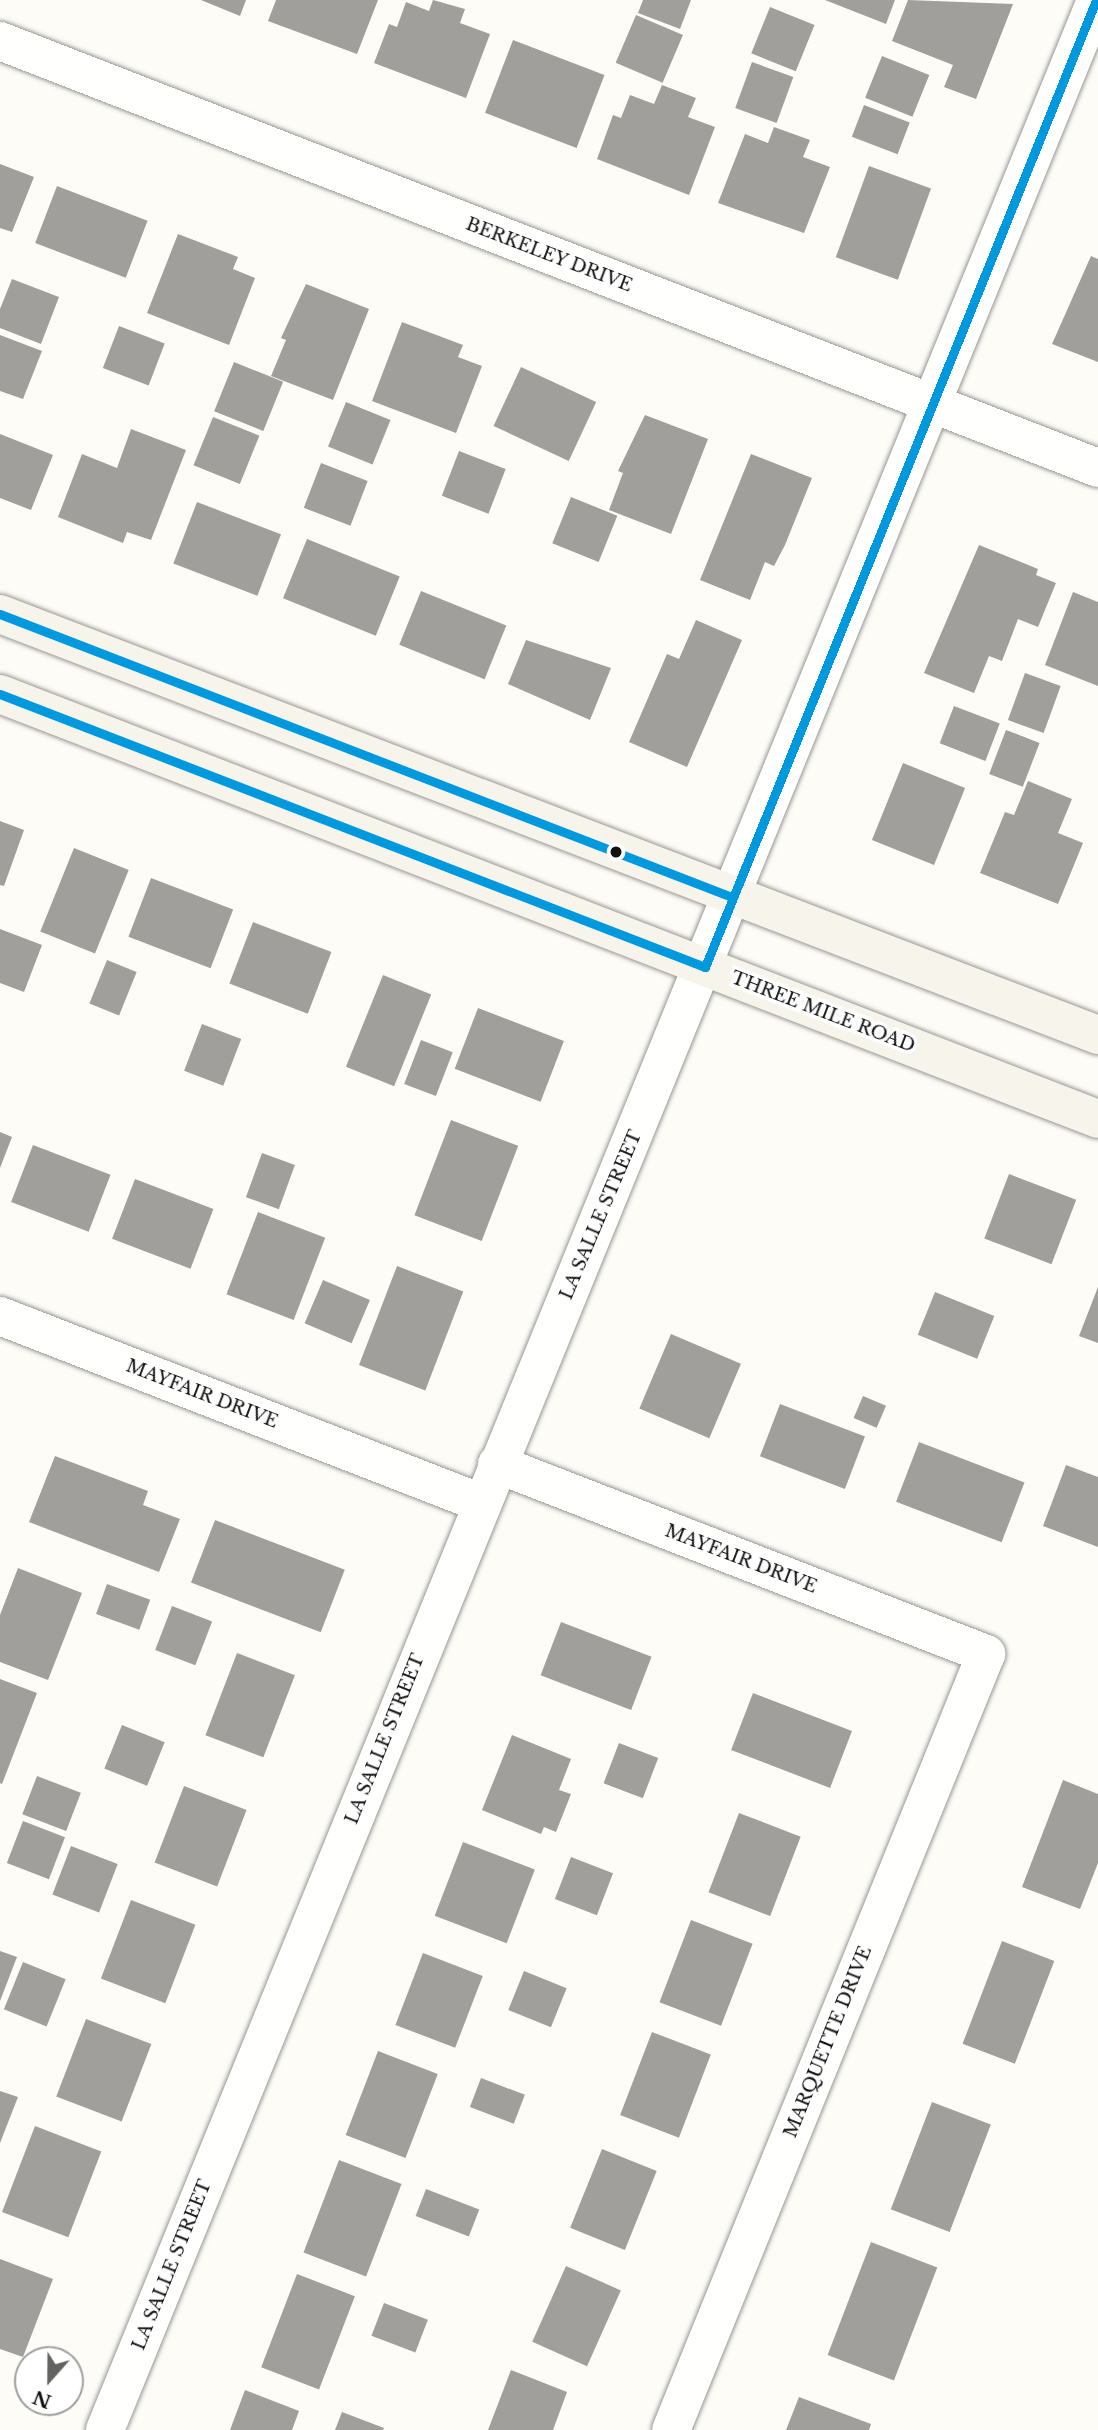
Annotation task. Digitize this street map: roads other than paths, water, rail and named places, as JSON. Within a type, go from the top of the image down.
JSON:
[{"type":"street","name":"LA SALLE STREET","points":[[105,2430],[481,1503],[705,967],[1096,0]]},
{"type":"street","name":"BERKELEY DRIVE","points":[[0,41],[1098,468]]},
{"type":"street","points":[[0,614],[732,897],[1098,1035]]},
{"type":"street","name":"THREE MILE ROAD","points":[[0,694],[1098,1119]]},
{"type":"street","name":"MAYFAIR DRIVE","points":[[0,1316],[481,1503]]},
{"type":"street","name":"MAYFAIR DRIVE","points":[[497,1464],[986,1654]]},
{"type":"street","name":"MARQUETTE DRIVE","points":[[671,2430],[986,1654]]}]
